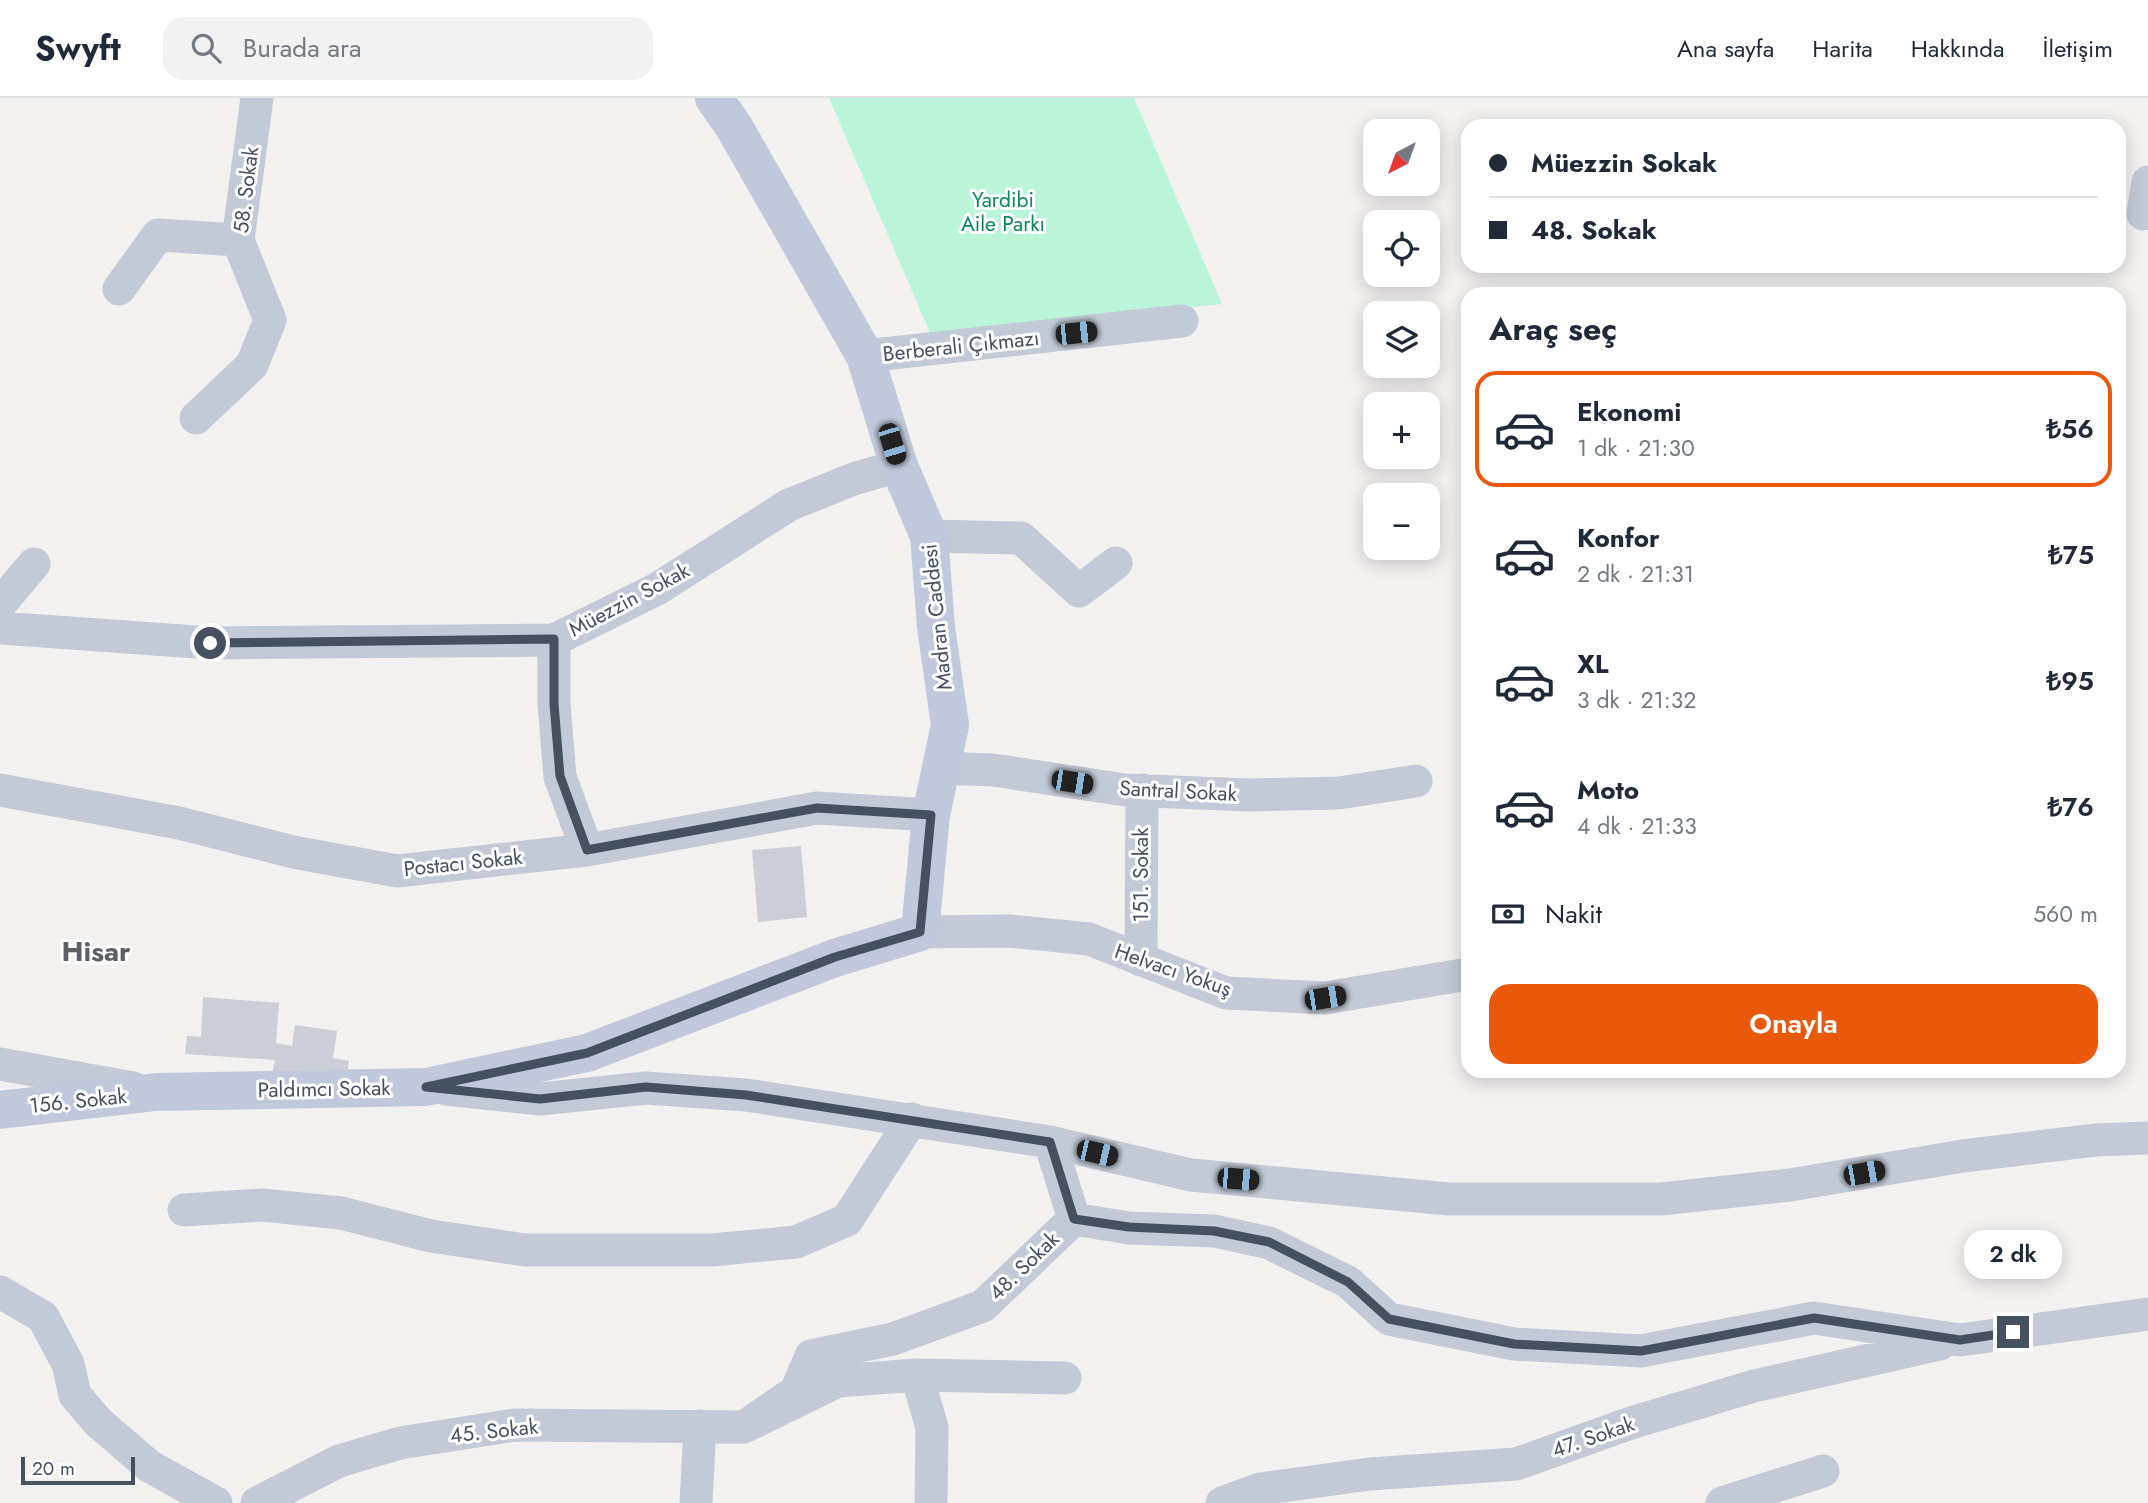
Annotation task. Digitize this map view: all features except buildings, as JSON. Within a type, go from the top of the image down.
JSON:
[{"type":"street","name":"58. Sokak","points":[[196,418],[252,365],[270,320],[238,240],[257,98]]},
{"type":"street","name":"Madran Caddesi","points":[[714,98],[734,127],[865,356],[899,466],[929,536],[936,627],[950,725],[931,815],[920,932]]},
{"type":"street","points":[[119,289],[158,235],[238,240]]},
{"type":"street","name":"Berberali Çıkmazı","points":[[865,356],[1182,321]]},
{"type":"street","name":"Müezzin Sokak","points":[[0,628],[210,643],[554,639],[656,589],[789,505],[856,478],[899,466]]},
{"type":"street","points":[[929,536],[1021,538],[1079,591],[1116,563]]},
{"type":"street","points":[[0,604],[34,564]]},
{"type":"street","points":[[554,639],[554,704],[560,776],[587,850]]},
{"type":"street","name":"Santral Sokak","points":[[941,768],[993,770],[1142,790],[1248,795],[1339,793],[1416,781]]},
{"type":"street","name":"Postacı Sokak","points":[[0,790],[179,823],[293,852],[397,871],[587,850],[817,808],[931,815]]},
{"type":"street","name":"151. Sokak","points":[[1141,960],[1142,790]]},
{"type":"street","name":"Helvacı Yokuş","points":[[920,932],[1009,931],[1089,939],[1226,993],[1325,998],[1461,975]]},
{"type":"street","name":"Paldımcı Sokak","points":[[0,1064],[156,1092],[426,1087],[587,1053],[835,957],[920,932]]},
{"type":"street","points":[[426,1087],[540,1099],[646,1087],[746,1095],[1050,1142],[1191,1175],[1449,1199],[1661,1199],[1790,1185],[1963,1156],[2096,1140],[2148,1138]]},
{"type":"street","name":"156. Sokak","points":[[0,1110],[156,1092]]},
{"type":"street","points":[[184,1210],[261,1205],[341,1213],[431,1236],[525,1250],[712,1250],[796,1242],[847,1220],[912,1119]]},
{"type":"street","points":[[1050,1142],[1074,1219]]},
{"type":"street","name":"48. Sokak","points":[[744,1427],[796,1391],[811,1356],[894,1339],[983,1306],[1074,1219],[1129,1227],[1214,1231],[1269,1242],[1348,1282],[1389,1319],[1514,1344],[1641,1351],[1814,1318],[1960,1340],[2148,1314]]},
{"type":"street","points":[[0,1292],[43,1317],[68,1364],[75,1395],[98,1422],[149,1466],[216,1503]]},
{"type":"street","name":"47. Sokak","points":[[1222,1503],[1273,1487],[1370,1474],[1516,1464],[1632,1423],[1754,1386],[1960,1340]]},
{"type":"street","points":[[744,1427],[838,1381],[917,1376],[1065,1378]]},
{"type":"street","points":[[917,1376],[932,1428],[931,1503]]},
{"type":"street","name":"45. Sokak","points":[[257,1503],[339,1461],[400,1443],[515,1425],[744,1427]]},
{"type":"street","points":[[696,1503],[700,1426]]},
{"type":"street","points":[[1722,1503],[1823,1471]]},
{"type":"green space","name":"Yardibi Aile Parkı","points":[[829,98],[1134,98],[1222,304],[931,335]]},
{"type":"district","name":"Hisar","points":[[96,951]]},
{"type":"route","points":[[210,643],[554,639],[554,704],[560,776],[587,850],[817,808],[931,815],[920,932],[835,957],[587,1053],[426,1087],[540,1099],[646,1087],[746,1095],[1050,1142],[1074,1219],[1129,1227],[1214,1231],[1269,1242],[1348,1282],[1389,1319],[1514,1344],[1641,1351],[1814,1318],[1960,1340],[2013,1332]]}]
